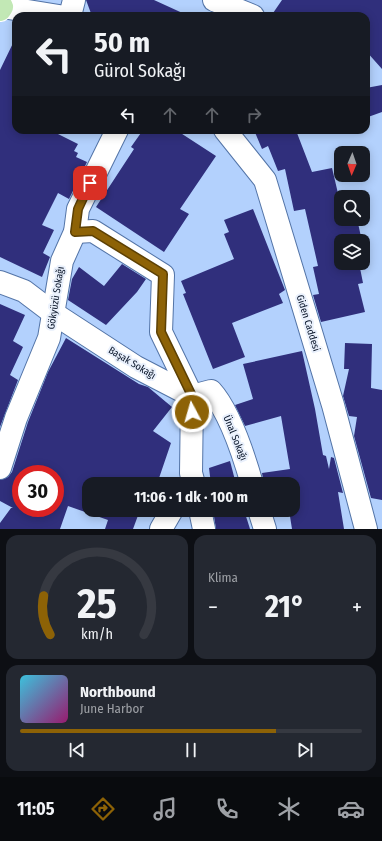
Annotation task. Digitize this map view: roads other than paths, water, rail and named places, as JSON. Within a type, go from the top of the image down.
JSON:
[{"type":"street","points":[[71,12],[74,0]]},
{"type":"street","points":[[214,0],[243,12]]},
{"type":"street","points":[[1,7],[33,12]]},
{"type":"street","name":"Gökyüzü Sokağı","points":[[0,468],[16,418],[49,338],[62,261],[75,232],[78,209],[115,134]]},
{"type":"street","name":"Giden Caddesi","points":[[229,134],[265,180],[371,526]]},
{"type":"street","points":[[75,232],[93,231],[163,274],[161,332],[192,396],[190,477]]},
{"type":"street","name":"Başak Sokağı","points":[[0,282],[24,291],[53,314],[136,367],[192,396]]},
{"type":"street","name":"Ünal Sokağı","points":[[192,396],[210,391],[220,401],[238,441],[250,477]]},
{"type":"street","points":[[161,529],[168,517]]},
{"type":"street","points":[[201,517],[204,529]]},
{"type":"street","points":[[261,517],[265,529]]}]
